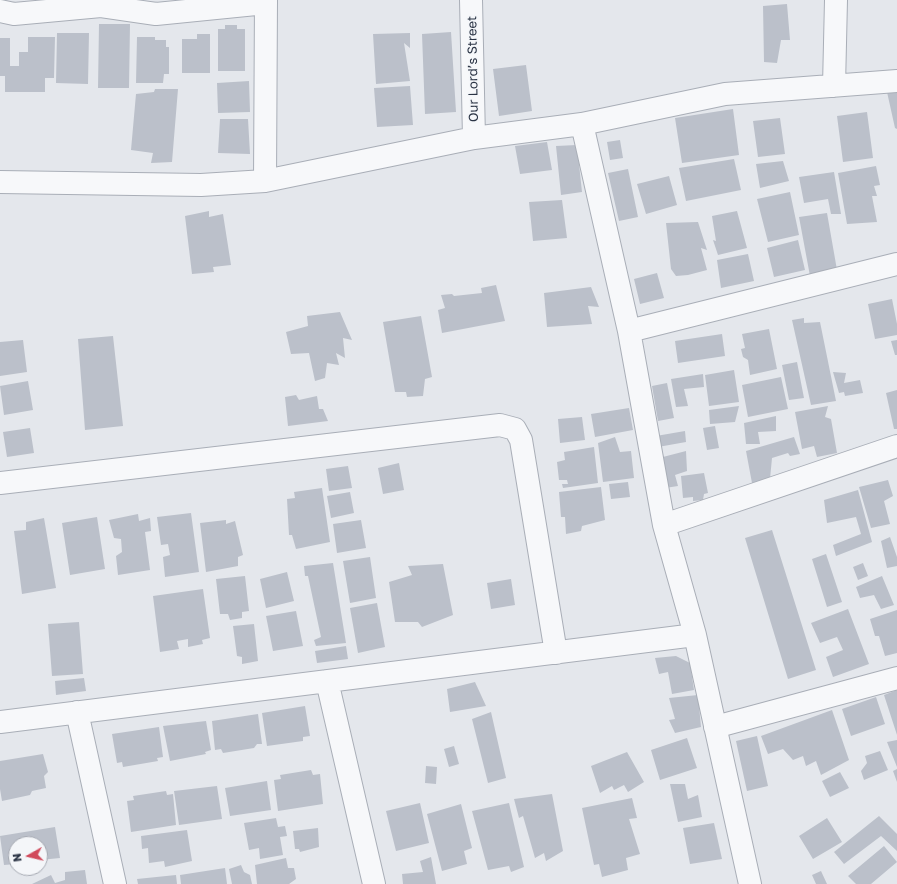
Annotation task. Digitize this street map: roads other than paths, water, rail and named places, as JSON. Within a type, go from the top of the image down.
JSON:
[{"type":"street","name":"Our Lord’s Street","points":[[471,0],[474,138]]},
{"type":"street","points":[[834,86],[836,0]]},
{"type":"street","points":[[0,11],[14,14],[101,6],[156,14],[266,1],[265,181]]},
{"type":"street","points":[[0,182],[201,185],[265,181],[474,138],[582,124],[725,94],[897,81]]},
{"type":"street","points":[[582,124],[629,331],[664,525],[695,635],[750,884]]},
{"type":"street","points":[[629,331],[897,264]]},
{"type":"street","points":[[0,483],[500,425],[515,429],[521,440],[556,653]]},
{"type":"street","points":[[664,525],[897,446]]},
{"type":"street","points":[[0,722],[695,635]]},
{"type":"street","points":[[715,727],[897,678]]},
{"type":"street","points":[[327,681],[374,884]]},
{"type":"street","points":[[77,712],[115,884]]}]
